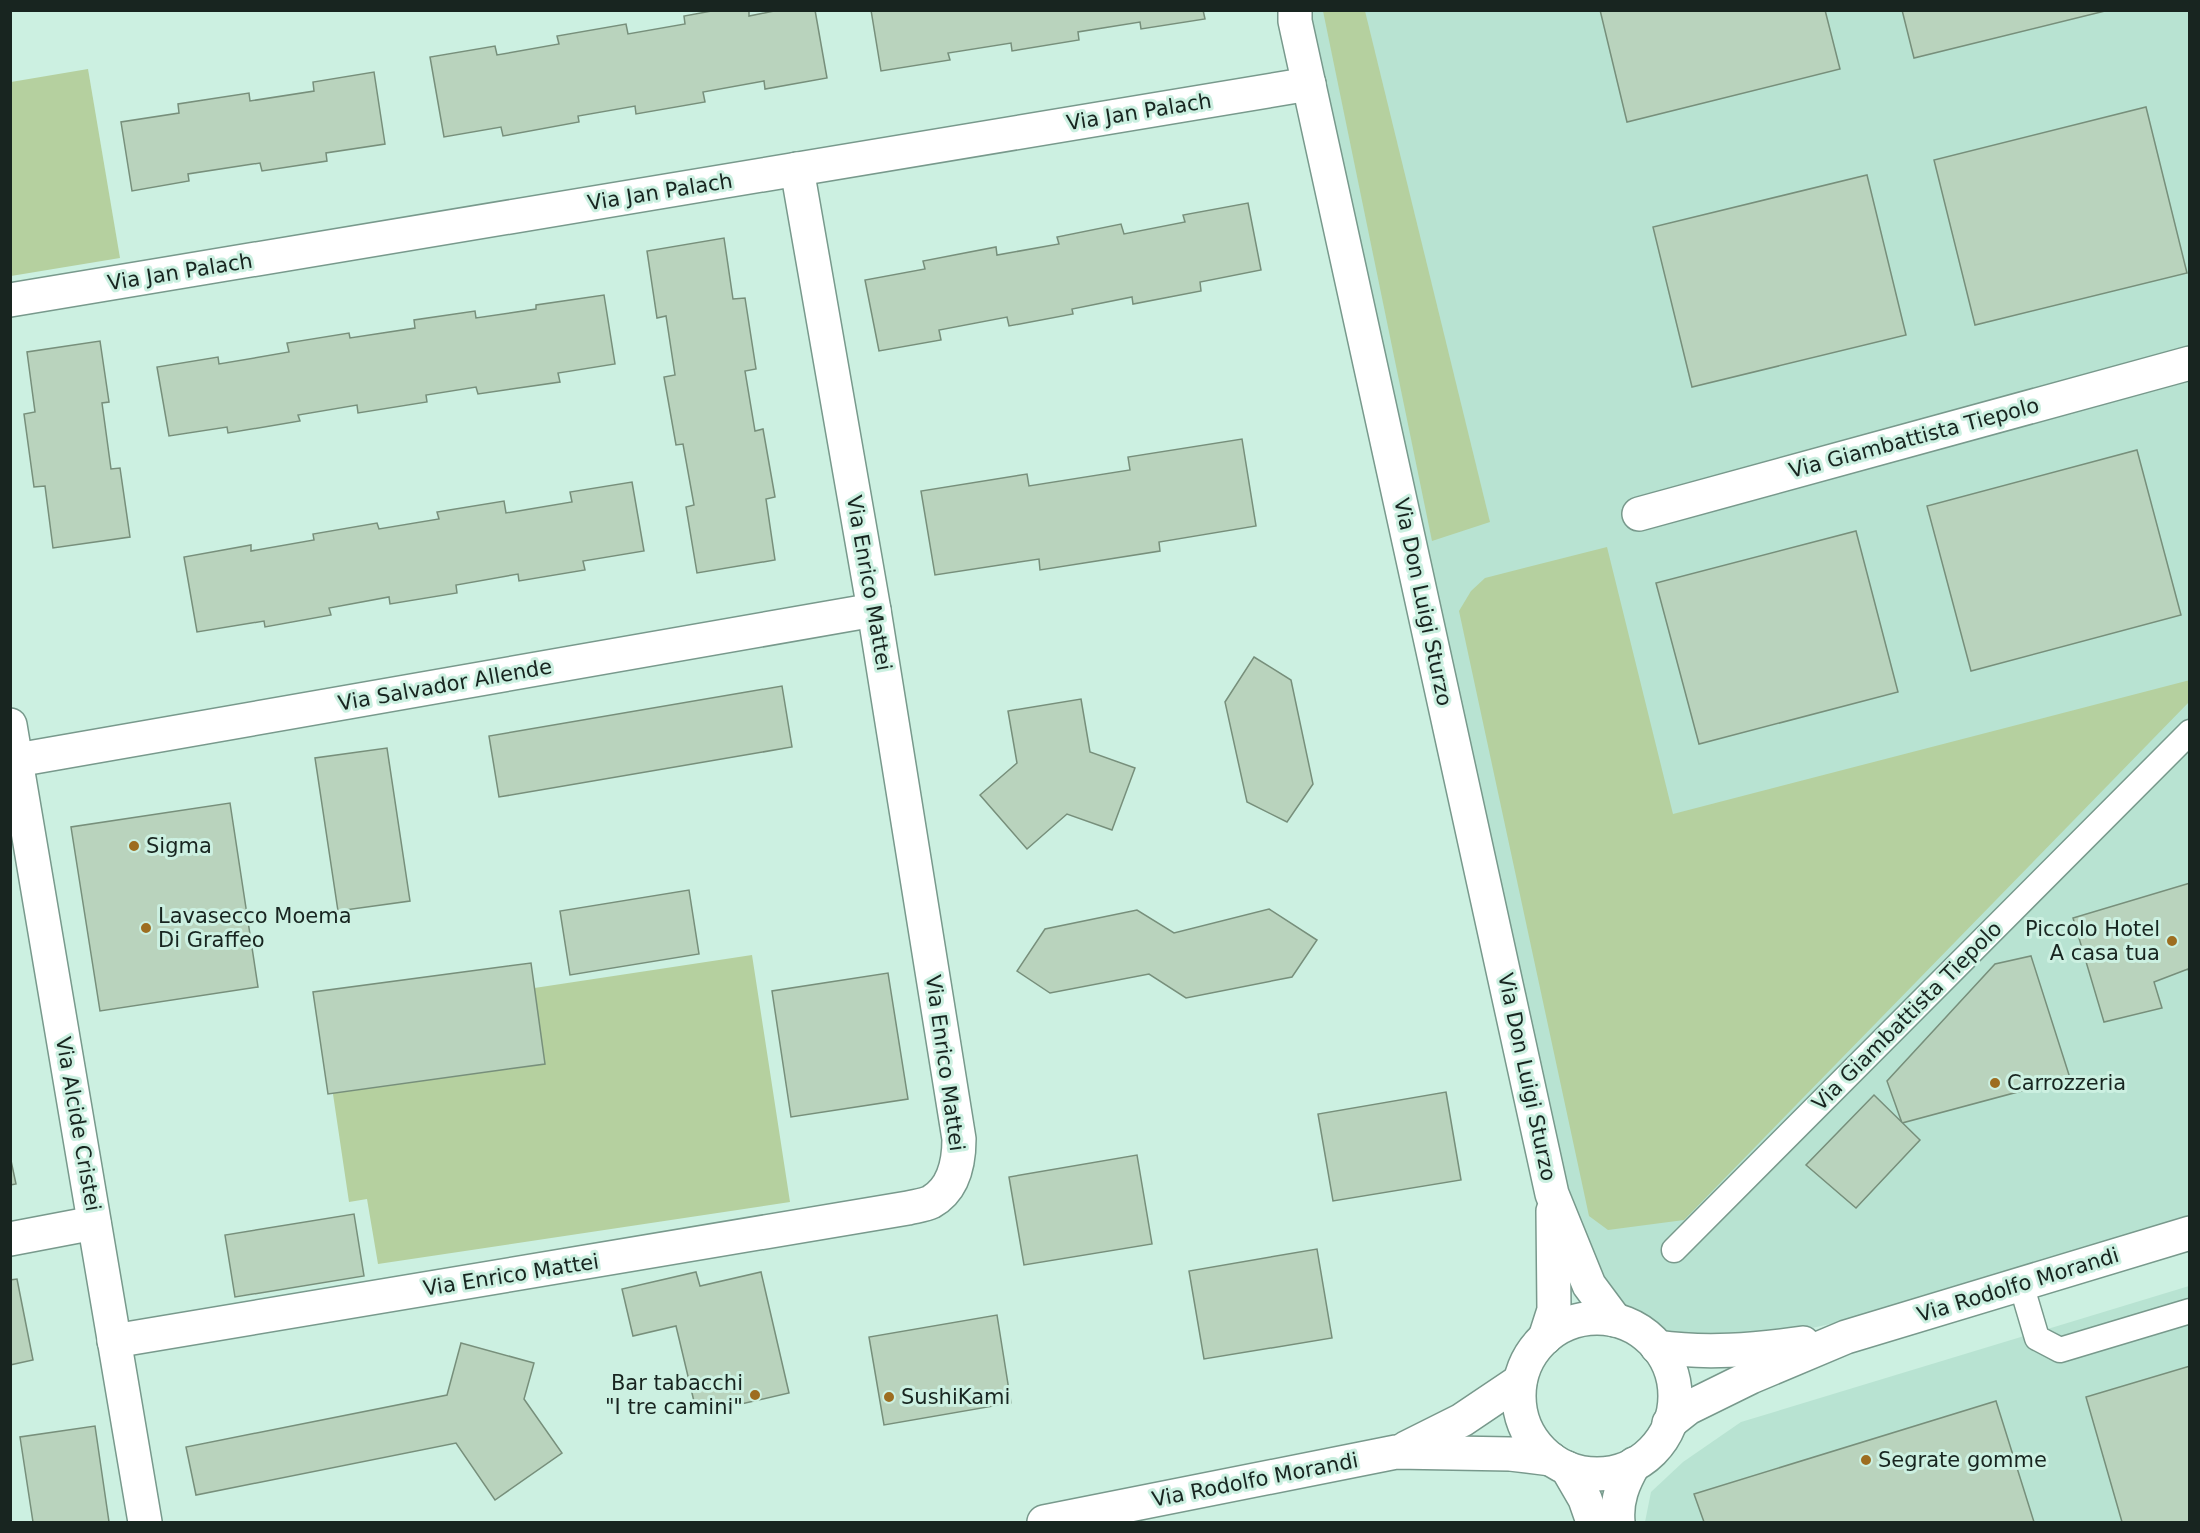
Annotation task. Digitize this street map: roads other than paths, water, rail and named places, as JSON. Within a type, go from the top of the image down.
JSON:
[{"type":"street","name":"Via Don Luigi Sturzo","points":[[1295,10],[1295,21],[1552,1194],[1589,1285],[1615,1320]]},
{"type":"street","name":"Via Jan Palach","points":[[10,300],[1309,84]]},
{"type":"street","name":"Via Enrico Mattei","points":[[114,1341],[908,1208],[931,1202],[949,1185],[958,1165],[959,1139],[874,610],[797,169]]},
{"type":"street","name":"Via Giambattista Tiepolo","points":[[1639,514],[2190,363]]},
{"type":"street","name":"Via Salvador Allende","points":[[16,760],[874,610]]},
{"type":"street","name":"Via Alcide Cristei","points":[[10,725],[145,1522]]},
{"type":"street","name":"Via Don Luigi Sturzo","points":[[1545,1338],[1554,1310],[1552,1194]]},
{"type":"street","points":[[10,1239],[94,1222]]},
{"type":"street","name":"Via Rodolfo Morandi","points":[[1669,1423],[1688,1408],[1751,1377],[1846,1337],[2190,1233]]},
{"type":"street","points":[[1559,1463],[1598,1474],[1620,1470],[1634,1464],[1656,1446],[1669,1423],[1674,1396],[1673,1383],[1664,1358],[1657,1347],[1637,1329],[1615,1320],[1596,1318],[1578,1320],[1555,1330],[1545,1338],[1529,1358],[1520,1381],[1519,1404],[1522,1419],[1530,1436],[1559,1463],[1585,1499],[1593,1522]]},
{"type":"street","name":"Via Rodolfo Morandi","points":[[1657,1347],[1683,1351],[1744,1351],[1846,1337]]},
{"type":"street","name":"Via Rodolfo Morandi","points":[[1396,1452],[1462,1420],[1520,1381]]},
{"type":"street","name":"Via Rodolfo Morandi","points":[[1044,1522],[1396,1452],[1500,1453],[1559,1463]]},
{"type":"street","points":[[1618,1522],[1618,1501],[1623,1483],[1634,1464]]},
{"type":"lane","name":"Via Giambattista Tiepolo","points":[[1674,1250],[2190,732]]},
{"type":"lane","points":[[2021,1284],[2037,1338],[2060,1350],[2190,1311]]},
{"type":"place","name":"Sigma","points":[[134,846]]},
{"type":"place","name":"Lavasecco Moema Di Graffeo","points":[[146,928]]},
{"type":"place","name":"Piccolo Hotel A casa tua","points":[[2172,941]]},
{"type":"place","name":"Carrozzeria","points":[[1995,1083]]},
{"type":"place","name":"Bar tabacchi \"I tre camini\"","points":[[755,1395]]},
{"type":"place","name":"SushiKami","points":[[889,1397]]},
{"type":"place","name":"Segrate gomme","points":[[1866,1460]]}]
